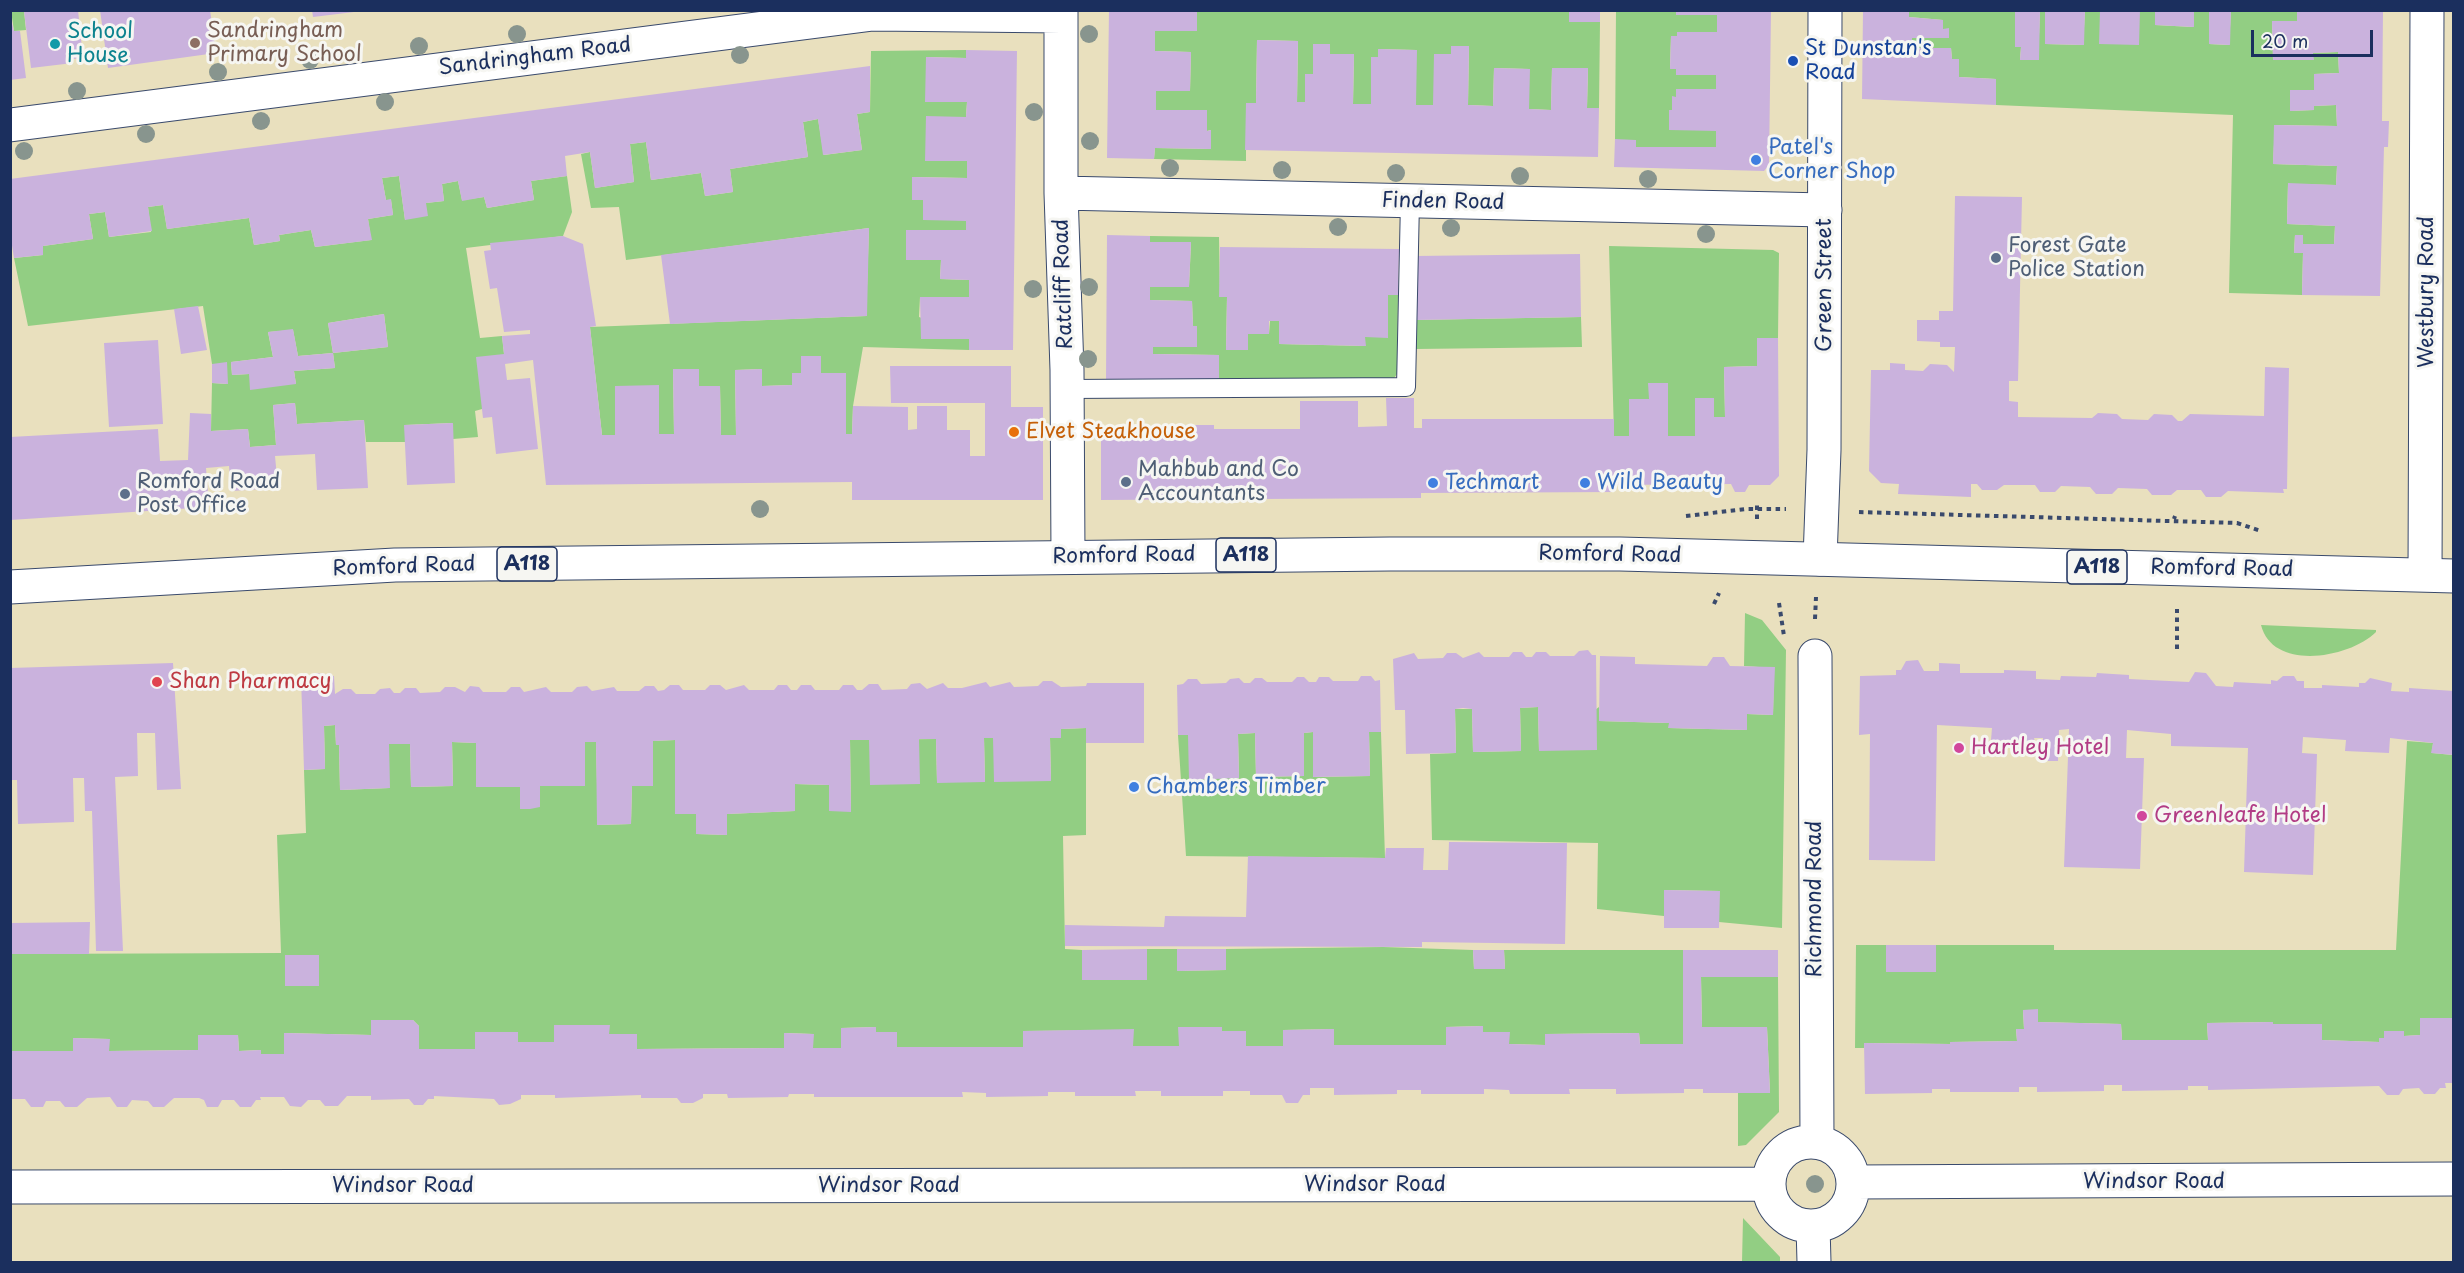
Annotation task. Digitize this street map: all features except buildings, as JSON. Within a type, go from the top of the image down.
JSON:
[{"type":"street","name":"Green Street","points":[[1820,559],[1824,450],[1825,10]]},
{"type":"street","name":"Westbury Road","points":[[2427,10],[2427,542],[2439,575]]},
{"type":"street","name":"Sandringham Road","points":[[10,125],[873,14],[1061,13]]},
{"type":"street","name":"Ratcliff Road","points":[[1061,13],[1060,193],[1067,389],[1068,557]]},
{"type":"street","name":"Finden Road","points":[[1060,193],[1825,210]]},
{"type":"street","name":"Romford Road","points":[[10,587],[395,565],[1068,557],[1598,554],[2439,575]]},
{"type":"street","name":"Richmond Road","points":[[1815,656],[1817,1142]]},
{"type":"street","points":[[1817,1142],[1835,1149],[1845,1159],[1854,1182],[1851,1199],[1838,1217],[1822,1225],[1799,1225],[1784,1217],[1773,1202],[1768,1184],[1774,1164],[1788,1149],[1802,1143],[1817,1142]]},
{"type":"street","name":"Windsor Road","points":[[1854,1182],[2454,1179]]},
{"type":"street","name":"Windsor Road","points":[[10,1186],[1768,1184]]},
{"type":"street","points":[[1813,1226],[1814,1263]]},
{"type":"lane","points":[[1067,389],[1406,387],[1410,201]]},
{"type":"path","points":[[1757,503],[1757,515]]},
{"type":"path","name":"Romford Road","points":[[1849,511],[2238,523],[2273,532]]},
{"type":"path","points":[[1779,603],[1784,638]]},
{"type":"path","points":[[2177,609],[2177,649]]},
{"type":"green space","points":[[1569,10],[1570,22],[1600,22],[1599,108],[1587,108],[1588,69],[1552,68],[1551,110],[1529,109],[1529,69],[1494,68],[1493,106],[1468,105],[1469,46],[1451,54],[1433,105],[1416,105],[1416,50],[1378,49],[1378,57],[1371,58],[1371,104],[1353,104],[1354,54],[1330,54],[1330,44],[1314,44],[1313,74],[1305,74],[1305,102],[1297,102],[1298,41],[1257,40],[1256,103],[1246,103],[1246,161],[1154,159],[1155,148],[1211,149],[1211,130],[1207,131],[1207,110],[1156,110],[1156,91],[1190,91],[1191,52],[1155,51],[1155,31],[1197,31],[1197,11]]},
{"type":"green space","points":[[1676,10],[1676,15],[1717,15],[1717,32],[1677,32],[1677,36],[1671,36],[1670,68],[1716,75],[1716,89],[1676,89],[1676,97],[1672,97],[1672,110],[1716,131],[1716,147],[1636,147],[1615,139],[1616,11]]},
{"type":"green space","points":[[11,11],[24,11],[26,30],[14,31]]},
{"type":"green space","points":[[1909,11],[2015,11],[2015,46],[2021,47],[2020,60],[2038,60],[2040,11],[2045,11],[2045,44],[2083,45],[2085,11],[2155,11],[2155,25],[2193,27],[2194,11],[2209,11],[2209,44],[2229,45],[2231,11],[2297,11],[2297,21],[2272,22],[2273,60],[2313,60],[2313,53],[2338,52],[2339,73],[2314,74],[2314,90],[2290,90],[2290,111],[2314,110],[2314,106],[2336,105],[2337,126],[2275,125],[2273,164],[2337,166],[2336,185],[2288,184],[2287,224],[2335,226],[2334,244],[2303,244],[2303,235],[2295,235],[2294,253],[2303,253],[2302,295],[2229,293],[2233,115],[1996,105],[1996,79],[1959,77],[1959,59],[1952,59],[1951,48],[1912,48],[1912,38],[1949,38],[1949,29],[1943,29],[1943,20],[1909,17]]},
{"type":"green space","points":[[966,50],[966,58],[926,57],[926,102],[967,102],[966,117],[926,161],[967,161],[967,178],[912,177],[912,199],[923,200],[966,221],[966,230],[906,230],[906,259],[941,260],[940,279],[969,280],[969,297],[920,297],[919,317],[922,318],[922,339],[969,339],[969,350],[863,347],[853,406],[852,434],[846,434],[846,373],[821,373],[821,356],[801,373],[792,373],[792,385],[762,386],[762,369],[735,370],[736,435],[721,435],[720,386],[699,386],[698,369],[673,369],[674,434],[659,434],[659,386],[615,386],[615,435],[602,435],[590,327],[866,316],[869,228],[626,260],[619,207],[591,208],[581,154],[590,152],[595,188],[634,182],[630,144],[646,142],[651,180],[701,173],[705,196],[733,192],[730,169],[808,157],[803,122],[818,119],[824,155],[862,150],[857,114],[870,112],[871,51]]},
{"type":"green space","points":[[399,176],[405,220],[426,203],[444,201],[442,184],[458,181],[462,200],[484,197],[487,208],[534,200],[531,181],[567,176],[572,212],[563,236],[466,248],[480,338],[502,336],[504,354],[482,409],[475,411],[478,437],[453,439],[452,423],[405,425],[405,442],[366,442],[364,420],[297,424],[295,403],[273,405],[276,445],[250,447],[248,429],[211,431],[212,383],[227,384],[212,364],[203,306],[28,326],[14,258],[43,255],[43,246],[93,239],[89,214],[105,212],[109,237],[151,232],[148,207],[163,205],[167,229],[249,218],[254,245],[280,241],[279,235],[311,230],[315,247],[371,240],[368,219],[393,215],[391,200],[386,200],[382,178]],"holes":[[[384,314],[388,347],[333,353],[328,323]],[[293,330],[298,356],[333,353],[335,368],[294,371],[296,384],[249,374],[232,375],[231,362],[273,357],[268,332]]]},
{"type":"green space","points":[[1150,236],[1219,237],[1220,296],[1227,297],[1226,350],[1248,350],[1248,334],[1269,334],[1270,321],[1279,321],[1279,344],[1365,346],[1365,337],[1388,337],[1388,295],[1398,295],[1397,374],[1392,381],[1219,380],[1219,355],[1153,354],[1153,347],[1197,326],[1193,326],[1192,301],[1150,300],[1150,287],[1189,286],[1191,243],[1150,242]]},
{"type":"green space","points":[[1609,246],[1773,250],[1779,253],[1778,338],[1757,338],[1757,366],[1724,367],[1725,417],[1714,417],[1714,398],[1695,398],[1695,436],[1668,436],[1668,383],[1649,384],[1649,399],[1629,400],[1629,436],[1614,436]]},
{"type":"green space","points":[[1581,317],[1582,347],[1416,349],[1416,320]]},
{"type":"green space","points":[[1745,613],[1762,620],[1786,650],[1782,928],[1719,922],[1719,891],[1665,890],[1664,916],[1597,909],[1598,843],[1432,840],[1430,754],[1456,753],[1455,709],[1472,709],[1473,752],[1521,751],[1520,708],[1538,707],[1539,751],[1599,707],[1599,721],[1669,723],[1669,728],[1746,730],[1747,714],[1773,715],[1774,668],[1744,666]]},
{"type":"green space","points":[[2261,625],[2376,630],[2376,632],[2364,641],[2331,654],[2296,655],[2280,650],[2268,640]]},
{"type":"green space","points":[[335,725],[336,745],[339,745],[340,790],[389,788],[389,744],[410,744],[411,787],[453,786],[452,742],[476,743],[476,787],[520,787],[520,808],[540,786],[585,786],[585,742],[596,742],[598,825],[631,824],[632,786],[653,785],[653,741],[675,740],[675,813],[696,814],[697,834],[727,835],[727,814],[795,811],[795,784],[829,785],[829,811],[851,811],[850,740],[936,739],[937,782],[985,782],[984,738],[993,738],[1051,780],[1050,738],[1061,737],[1061,729],[1086,728],[1086,835],[1063,836],[1065,949],[1082,950],[1082,980],[1146,980],[1147,949],[1177,949],[1177,971],[1226,970],[1226,949],[1383,947],[1473,950],[1474,969],[1505,969],[1504,950],[1683,950],[1683,1044],[1640,1044],[1639,1033],[1546,1034],[1545,1045],[1509,1044],[1509,1032],[1483,1032],[1483,1026],[1446,1027],[1446,1045],[1334,1045],[1334,1029],[1284,1030],[1283,1046],[1246,1046],[1246,1031],[1222,1031],[1221,1027],[1179,1027],[1179,1046],[1133,1046],[1133,1030],[1023,1031],[1023,1047],[897,1047],[876,1032],[876,1027],[841,1028],[841,1048],[813,1048],[813,1034],[785,1033],[784,1048],[637,1049],[637,1034],[609,1034],[609,1025],[555,1025],[554,1042],[518,1042],[518,1032],[475,1032],[475,1049],[419,1049],[419,1026],[413,1020],[371,1020],[371,1035],[284,1033],[284,1054],[261,1054],[260,1050],[239,1051],[238,1035],[199,1035],[198,1050],[109,1051],[109,1039],[73,1038],[73,1051],[11,1051],[10,954],[281,953],[277,835],[306,833],[304,770],[325,769],[324,726]]},
{"type":"green space","points":[[1313,732],[1313,777],[1370,776],[1369,732],[1381,732],[1385,858],[1186,856],[1178,735],[1188,735],[1216,778],[1239,778],[1238,734],[1255,733],[1256,777],[1304,776],[1304,733]]},
{"type":"green space","points":[[2407,741],[2433,743],[2432,753],[2453,755],[2453,1018],[2420,1018],[2420,1035],[2404,1036],[2404,1031],[2385,1031],[2384,1038],[2379,1038],[2379,1042],[2322,1040],[2322,1024],[2273,1024],[2272,1022],[2207,1023],[2208,1040],[2122,1040],[2121,1024],[2038,1022],[2023,1010],[2024,1029],[2016,1029],[2017,1041],[1950,1042],[1950,1044],[1864,1043],[1864,1048],[1855,1048],[1856,945],[1886,945],[1886,971],[1936,945],[2054,945],[2054,950],[2396,950]]},
{"type":"green space","points":[[1701,977],[1778,977],[1779,1112],[1746,1145],[1738,1146],[1738,1093],[1770,1093],[1767,1027],[1702,1027]]},
{"type":"green space","points":[[1743,1218],[1780,1257],[1780,1262],[1742,1262]]},
{"type":"place","name":"Sandringham Primary School","points":[[195,43]]},
{"type":"place","name":"School House","points":[[55,44]]},
{"type":"place","name":"St Dunstan's Road","points":[[1793,61]]},
{"type":"place","name":"Patel's Corner Shop","points":[[1756,160]]},
{"type":"place","name":"Forest Gate Police Station","points":[[1996,258]]},
{"type":"place","name":"Elvet Steakhouse","points":[[1014,432]]},
{"type":"place","name":"Mahbub and Co Accountants","points":[[1126,482]]},
{"type":"place","name":"Techmart","points":[[1433,483]]},
{"type":"place","name":"Wild Beauty","points":[[1585,483]]},
{"type":"place","name":"Romford Road Post Office","points":[[125,494]]},
{"type":"place","name":"Shan Pharmacy","points":[[157,682]]},
{"type":"place","name":"Hartley Hotel","points":[[1959,748]]},
{"type":"place","name":"Chambers Timber","points":[[1134,787]]},
{"type":"place","name":"Greenleafe Hotel","points":[[2142,816]]}]
